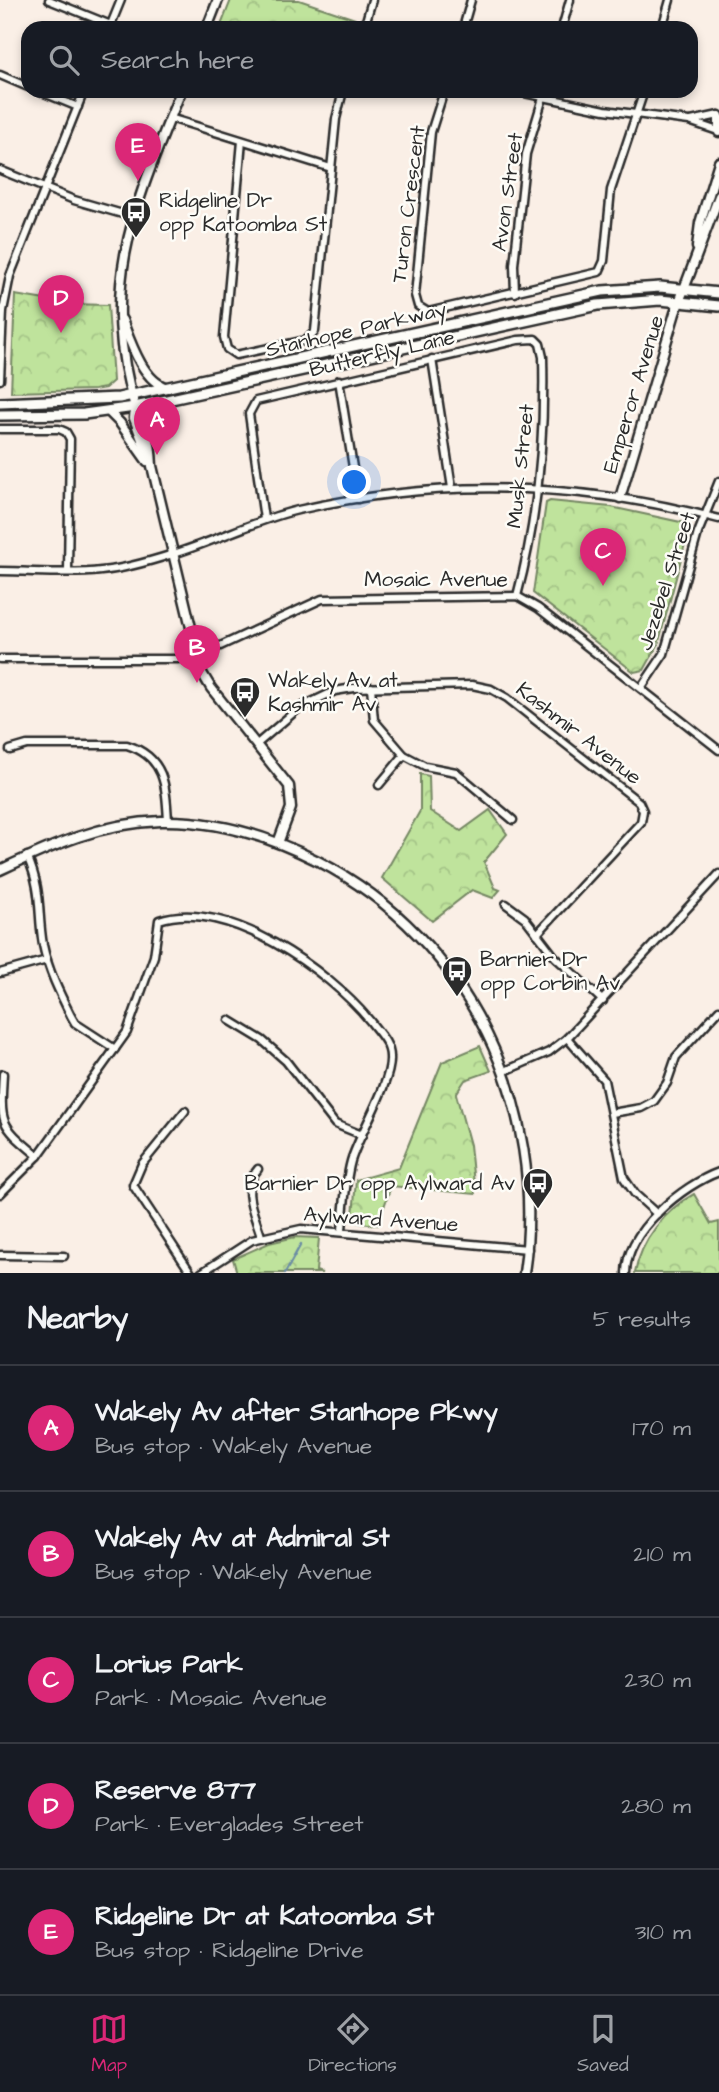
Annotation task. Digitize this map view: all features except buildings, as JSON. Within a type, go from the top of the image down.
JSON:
[{"type":"main road","name":"Stanhope Parkway","points":[[0,403],[96,401],[132,396],[602,291],[684,288],[719,293]]},
{"type":"main road","name":"Stanhope Parkway","points":[[0,415],[108,411],[135,407],[573,310],[633,301],[680,301],[719,306]]},
{"type":"street","points":[[49,0],[98,21]]},
{"type":"street","points":[[112,21],[121,0]]},
{"type":"street","points":[[210,21],[218,0]]},
{"type":"street","points":[[366,21],[372,0]]},
{"type":"street","points":[[465,21],[471,0]]},
{"type":"street","points":[[564,21],[570,0]]},
{"type":"street","points":[[664,21],[670,0]]},
{"type":"street","points":[[0,75],[21,84]]},
{"type":"street","points":[[56,98],[78,107]]},
{"type":"street","points":[[0,380],[6,291],[81,98]]},
{"type":"street","points":[[178,98],[133,217],[118,311],[135,407],[134,418],[142,446],[152,466],[197,656],[211,688],[286,781],[291,792],[291,808],[278,843]]},
{"type":"street","points":[[242,141],[224,337],[225,346],[232,354],[241,355],[307,340],[314,334],[337,110],[341,98]]},
{"type":"street","name":"Turon Crescent","points":[[442,98],[430,143],[416,303],[422,310],[433,312],[594,275],[600,270],[611,190],[636,115]]},
{"type":"street","name":"Avon Street","points":[[515,293],[514,265],[526,154],[543,98]]},
{"type":"street","points":[[562,98],[636,115],[689,121],[719,131],[719,115],[689,121]]},
{"type":"street","points":[[636,115],[642,98]]},
{"type":"street","points":[[170,118],[331,168]]},
{"type":"street","points":[[697,252],[700,223],[719,162]]},
{"type":"street","points":[[0,170],[133,217]]},
{"type":"street","points":[[697,252],[718,202]]},
{"type":"street","name":"Emperor Avenue","points":[[620,498],[697,252]]},
{"type":"street","points":[[118,311],[146,369],[159,386],[171,388]]},
{"type":"street","name":"Butterfly Lane","points":[[264,519],[249,419],[250,407],[256,401],[518,340],[537,340]]},
{"type":"street","name":"Musk Street","points":[[517,596],[538,488],[544,379],[543,350],[537,340]]},
{"type":"street","points":[[432,359],[452,488]]},
{"type":"street","points":[[339,380],[358,499]]},
{"type":"street","points":[[108,411],[152,466]]},
{"type":"street","points":[[0,429],[59,429],[66,432],[70,439],[68,571]]},
{"type":"street","name":"Jezebel Street","points":[[641,688],[664,654],[705,515],[719,481]]},
{"type":"street","points":[[0,571],[101,572],[173,554],[264,519],[358,499],[452,488],[538,488],[620,498],[719,519]]},
{"type":"street","name":"Mosaic Avenue","points":[[0,659],[166,659],[197,656],[322,599],[517,596],[538,608],[716,747]]},
{"type":"street","name":"Kashmir Avenue","points":[[257,744],[306,704],[344,689],[472,685],[491,689],[507,698],[642,806],[641,822],[537,934]]},
{"type":"street","points":[[371,687],[374,720],[404,755],[418,764],[456,772],[513,820]]},
{"type":"street","points":[[716,747],[719,737]]},
{"type":"street","points":[[10,750],[27,746],[127,746],[141,750],[161,769],[168,821]]},
{"type":"street","points":[[379,785],[404,755]]},
{"type":"street","points":[[0,870],[27,856],[98,829],[168,821],[224,827],[278,843],[352,881],[411,928],[443,963],[466,996],[505,1071],[525,1153],[529,1202],[528,1249],[524,1273]]},
{"type":"street","points":[[27,856],[38,882],[41,927],[47,960],[75,1023],[115,1049]]},
{"type":"street","points":[[505,1071],[549,1052],[567,1038],[719,874]]},
{"type":"street","points":[[506,904],[519,912],[555,957],[603,1001]]},
{"type":"street","points":[[0,1194],[38,1156],[130,1025],[149,973],[159,920],[205,918],[240,928],[305,961],[345,994],[384,1038],[390,1063],[351,1163],[342,1230]]},
{"type":"street","points":[[0,974],[47,960]]},
{"type":"street","points":[[612,1113],[641,1108],[659,1096],[676,1056],[719,1010]]},
{"type":"street","points":[[229,1020],[262,1040],[286,1061],[335,1124],[362,1135]]},
{"type":"street","points":[[567,1038],[604,1080],[624,1178],[635,1194],[657,1214]]},
{"type":"street","points":[[2,1074],[2,1122],[11,1135],[38,1156]]},
{"type":"street","points":[[185,1111],[142,1164],[133,1185],[191,1273]]},
{"type":"street","points":[[258,1169],[251,1178],[248,1191],[261,1236]]},
{"type":"street","points":[[625,1273],[627,1261],[657,1214],[681,1192],[719,1172]]},
{"type":"street","name":"Aylward Avenue","points":[[201,1273],[231,1251],[261,1236],[301,1228],[528,1249]]},
{"type":"street","points":[[0,1255],[64,1256]]},
{"type":"green space","points":[[231,0],[299,0],[355,19],[355,21],[223,21]]},
{"type":"green space","points":[[15,295],[69,304],[108,305],[113,381],[105,388],[94,390],[11,392]]},
{"type":"green space","points":[[550,501],[611,507],[685,523],[689,529],[658,645],[644,670],[634,672],[533,593],[546,503]]},
{"type":"green space","points":[[420,774],[429,776],[430,811],[461,831],[490,810],[507,834],[484,862],[495,888],[500,890],[493,898],[472,890],[432,921],[382,878],[420,811]]},
{"type":"green space","points":[[480,1046],[491,1071],[465,1080],[456,1094],[470,1145],[475,1194],[391,1186],[378,1225],[359,1223],[353,1216],[356,1180],[399,1168],[442,1062]]},
{"type":"green space","points":[[694,1194],[711,1224],[719,1222],[719,1273],[635,1273],[643,1249],[656,1227],[673,1208]]},
{"type":"green space","points":[[295,1237],[319,1238],[316,1271],[322,1273],[237,1273],[233,1259],[269,1243]]},
{"type":"waterway","points":[[285,1273],[301,1244]]},
{"type":"place","name":"Ridgeline Dr at Katoomba St","points":[[138,181]]},
{"type":"place","name":"Ridgeline Dr opp Katoomba St","points":[[136,239]]},
{"type":"place","name":"Reserve 877","points":[[61,333]]},
{"type":"place","name":"Wakely Av after Stanhope Pkwy","points":[[157,455]]},
{"type":"place","name":"Lorius Park","points":[[603,586]]},
{"type":"place","name":"Wakely Av at Admiral St","points":[[197,683]]},
{"type":"place","name":"Wakely Av at Kashmir Av","points":[[245,719]]},
{"type":"place","name":"Barnier Dr opp Corbin Av","points":[[457,998]]},
{"type":"place","name":"Barnier Dr opp Aylward Av","points":[[538,1210]]}]
